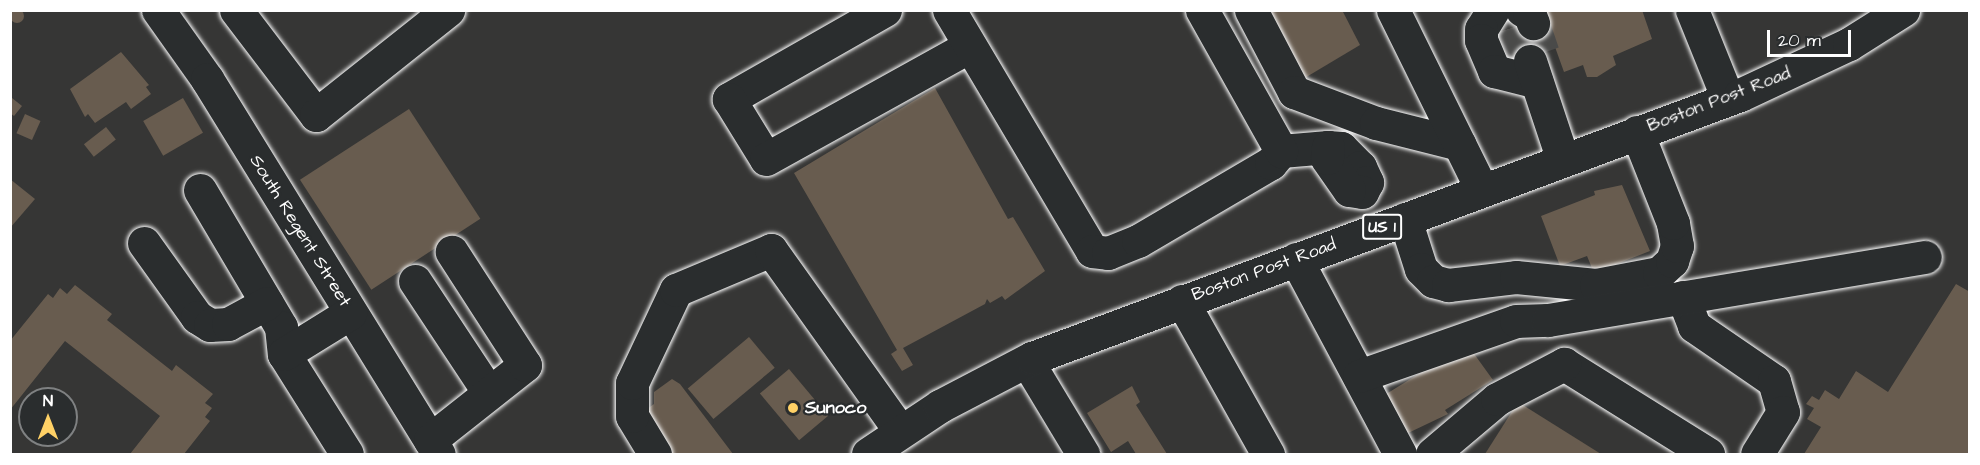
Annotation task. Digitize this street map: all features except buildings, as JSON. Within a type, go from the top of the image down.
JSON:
[{"type":"main road","name":"South Regent Street","points":[[158,10],[207,79],[434,447]]},
{"type":"main road","points":[[236,10],[316,115],[448,10]]},
{"type":"main road","points":[[885,10],[719,105],[766,159],[970,46]]},
{"type":"main road","points":[[949,10],[1092,251],[1108,253],[1138,241],[1271,163],[1281,151],[1328,147],[1341,148],[1360,167],[1367,182],[1362,192],[1392,223],[1421,269],[1433,281],[1448,285],[1516,278],[1596,285],[1659,273],[1672,261],[1677,246],[1673,223],[1637,132]]},
{"type":"main road","points":[[1202,10],[1281,151]]},
{"type":"main road","points":[[1251,10],[1294,92],[1376,123],[1459,144]]},
{"type":"main road","points":[[1393,10],[1482,190]]},
{"type":"main road","points":[[1692,10],[1728,99]]},
{"type":"main road","name":"Boston Post Road","points":[[868,454],[900,431],[1027,361],[1182,301],[1728,99],[1848,45],[1903,10]]},
{"type":"main road","points":[[1520,35],[1563,160]]},
{"type":"main road","points":[[200,190],[281,327],[284,354],[347,454]]},
{"type":"main road","points":[[144,243],[197,317],[210,325],[228,324],[267,303]]},
{"type":"main road","points":[[655,454],[632,416],[632,383],[675,290],[771,250],[900,431]]},
{"type":"main road","points":[[434,447],[489,393],[525,364],[452,252]]},
{"type":"main road","points":[[1359,376],[1516,321],[1568,316],[1925,257]]},
{"type":"main road","points":[[1296,259],[1400,454]]},
{"type":"main road","points":[[415,281],[489,393]]},
{"type":"main road","points":[[1683,297],[1694,326],[1774,381],[1783,412],[1757,454]]},
{"type":"main road","points":[[1182,301],[1269,454]]},
{"type":"main road","points":[[284,354],[350,313]]},
{"type":"main road","points":[[1563,364],[1568,316]]},
{"type":"main road","points":[[1027,361],[1083,454]]},
{"type":"main road","points":[[1432,454],[1497,399],[1563,364]]},
{"type":"main road","points":[[1563,364],[1708,454]]},
{"type":"tunnel","points":[[1533,23],[1543,52]]},
{"type":"tunnel","points":[[1504,30],[1516,65]]},
{"type":"place","name":"Sunoco","points":[[793,408]]}]
